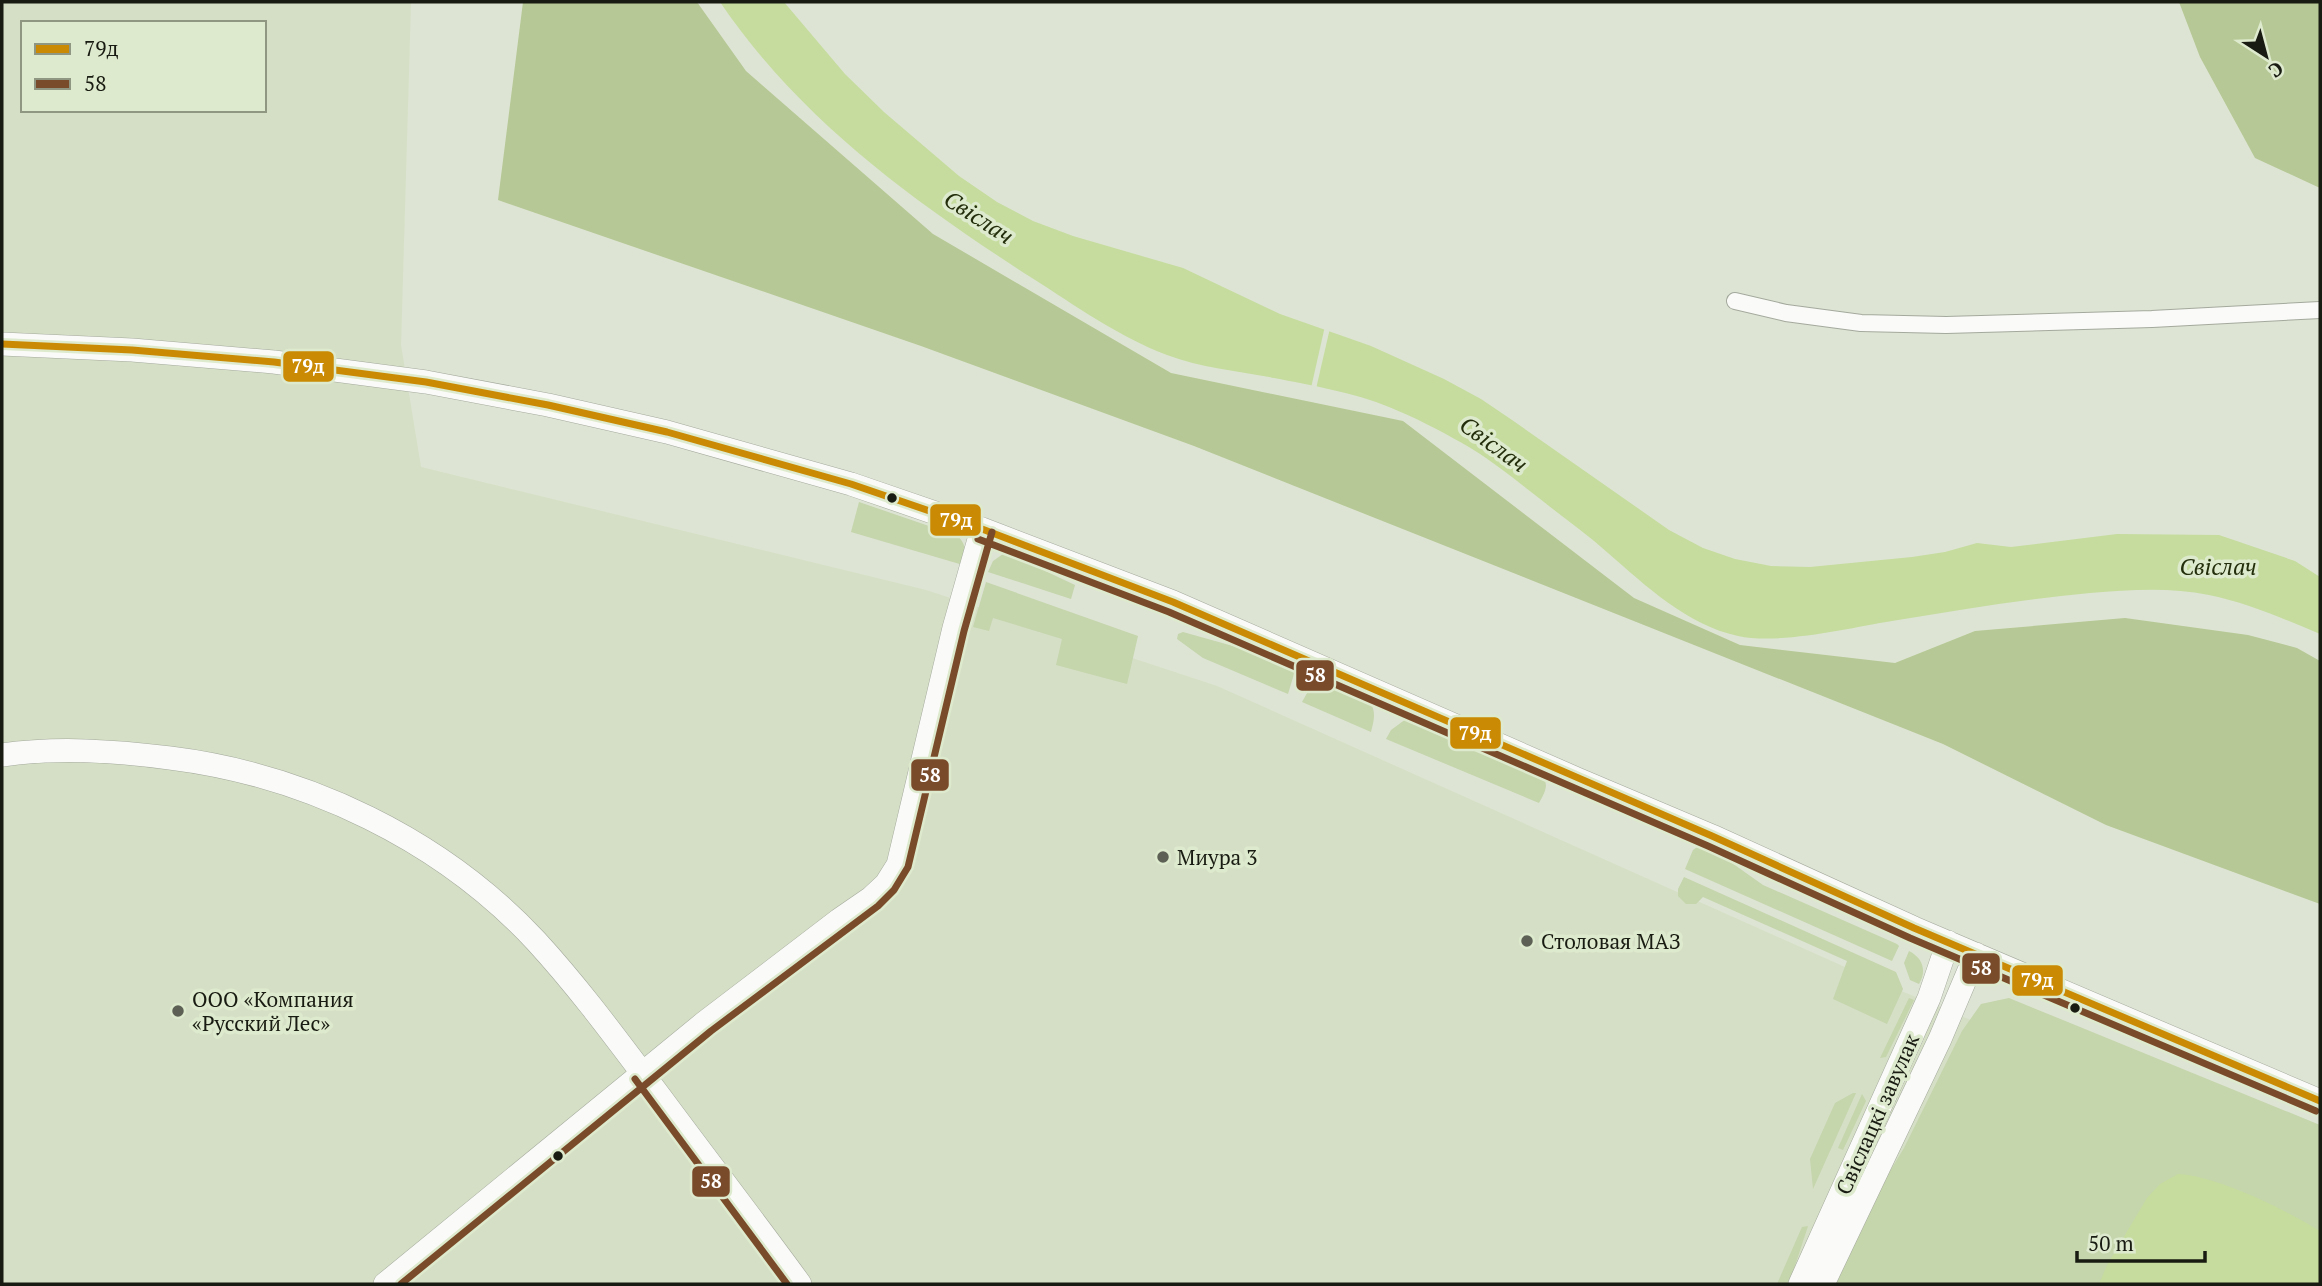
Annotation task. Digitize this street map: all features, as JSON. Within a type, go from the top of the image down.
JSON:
[{"type":"street","points":[[1735,301],[1786,313],[1861,323],[1946,325],[2152,319],[2320,310]]},
{"type":"street","points":[[2,344],[132,350],[274,362],[426,383],[548,405],[667,432],[857,486],[982,529],[1173,602],[1703,832],[1948,942],[2320,1101]]},
{"type":"street","points":[[385,1284],[704,1023],[886,884],[898,865],[954,628],[982,529]]},
{"type":"street","points":[[2,755],[51,750],[109,751],[194,761],[261,776],[305,790],[349,808],[404,837],[474,884],[535,940],[643,1073],[800,1284]]},
{"type":"street","name":"Свіслацкі завулак","points":[[1800,1284],[1929,998],[1948,942]]},
{"type":"street","name":"Свіслацкі завулак","points":[[1823,1284],[1940,1039],[1976,954]]},
{"type":"shaded area","points":[[2,2],[411,2],[401,345],[421,467],[926,590],[1217,686],[1856,972],[2059,1057],[2320,1174],[2320,1284],[2,1284]]},
{"type":"shaded area","points":[[523,2],[697,2],[746,71],[933,234],[1171,373],[1403,421],[1634,598],[1740,645],[1895,663],[1975,631],[2125,618],[2248,635],[2297,648],[2320,661],[2320,904],[2106,825],[1943,744],[1194,446],[921,346],[498,200]]},
{"type":"shaded area","points":[[2179,2],[2320,2],[2320,188],[2255,158],[2200,57]]},
{"type":"shaded area","points":[[859,502],[958,536],[965,550],[963,565],[851,532]]},
{"type":"shaded area","points":[[1003,554],[1011,555],[1075,585],[1071,599],[988,572],[993,561]]},
{"type":"shaded area","points":[[986,582],[1138,636],[1127,684],[1056,665],[1062,639],[993,618],[989,631],[973,627]]},
{"type":"shaded area","points":[[1183,632],[1297,664],[1288,694],[1203,658],[1177,639],[1178,634]]},
{"type":"shaded area","points":[[1319,678],[1368,700],[1374,711],[1371,732],[1302,702],[1315,679]]},
{"type":"shaded area","points":[[1406,719],[1541,774],[1546,785],[1539,803],[1386,739],[1391,730]]},
{"type":"shaded area","points":[[1700,845],[1708,846],[1763,885],[1897,944],[1899,946],[1892,961],[1685,869],[1693,850]]},
{"type":"shaded area","points":[[1684,877],[1896,972],[1903,989],[1887,1024],[1833,999],[1847,961],[1703,897],[1696,904],[1686,904],[1678,896],[1678,889]]},
{"type":"shaded area","points":[[1909,951],[1918,957],[1922,965],[1923,974],[1919,984],[1910,980],[1904,963]]},
{"type":"shaded area","points":[[1909,998],[1914,1000],[1886,1057],[1880,1058]]},
{"type":"shaded area","points":[[2009,998],[2320,1125],[2320,1284],[1834,1284],[1875,1196],[1904,1148],[1962,1031],[1981,1004]]},
{"type":"shaded area","points":[[1856,1093],[1813,1189],[1810,1159],[1835,1103]]},
{"type":"shaded area","points":[[1862,1094],[1866,1101],[1843,1150],[1838,1148]]},
{"type":"shaded area","points":[[1808,1226],[1789,1284],[1777,1284],[1802,1227]]},
{"type":"water","name":"Свіслач","points":[[720,2],[784,2],[845,74],[884,112],[959,176],[997,202],[1033,221],[1073,236],[1183,268],[1280,314],[1371,346],[1444,379],[1481,399],[1669,530],[1703,548],[1735,559],[1771,566],[1810,567],[1912,557],[1977,543],[2011,547],[2117,534],[2219,535],[2295,561],[2320,577],[2320,634],[2223,598],[2194,592],[2150,590],[2090,593],[2016,602],[1793,637],[1755,638],[1719,631],[1668,603],[1504,471],[1426,424],[1376,402],[1348,394],[1180,359],[1149,348],[1081,310],[945,219],[862,156],[786,84]]},
{"type":"water","points":[[2178,1174],[2232,1187],[2271,1204],[2320,1231],[2320,1284],[2099,1284],[2107,1265],[2147,1198],[2160,1184]]},
{"type":"pier","points":[[1325,326],[1330,328],[1316,389],[1311,388]]},
{"type":"transit line","name":"79д","points":[[2,344],[132,350],[274,362],[426,382],[548,405],[667,432],[851,484],[982,529],[1173,602],[1712,836],[1914,928],[2320,1101]]},
{"type":"transit line","name":"58","points":[[401,1284],[711,1031],[878,906],[894,890],[908,867],[964,631],[992,532]]},
{"type":"transit line","name":"58","points":[[978,539],[1169,612],[1708,846],[1910,938],[2316,1111]]},
{"type":"transit line","name":"58","points":[[635,1079],[787,1284]]},
{"type":"place","name":"Миура 3","points":[[1163,857]]},
{"type":"place","name":"Столовая МАЗ","points":[[1527,941]]},
{"type":"place","name":"ООО «Компания «Русский Лес»","points":[[178,1011]]}]
